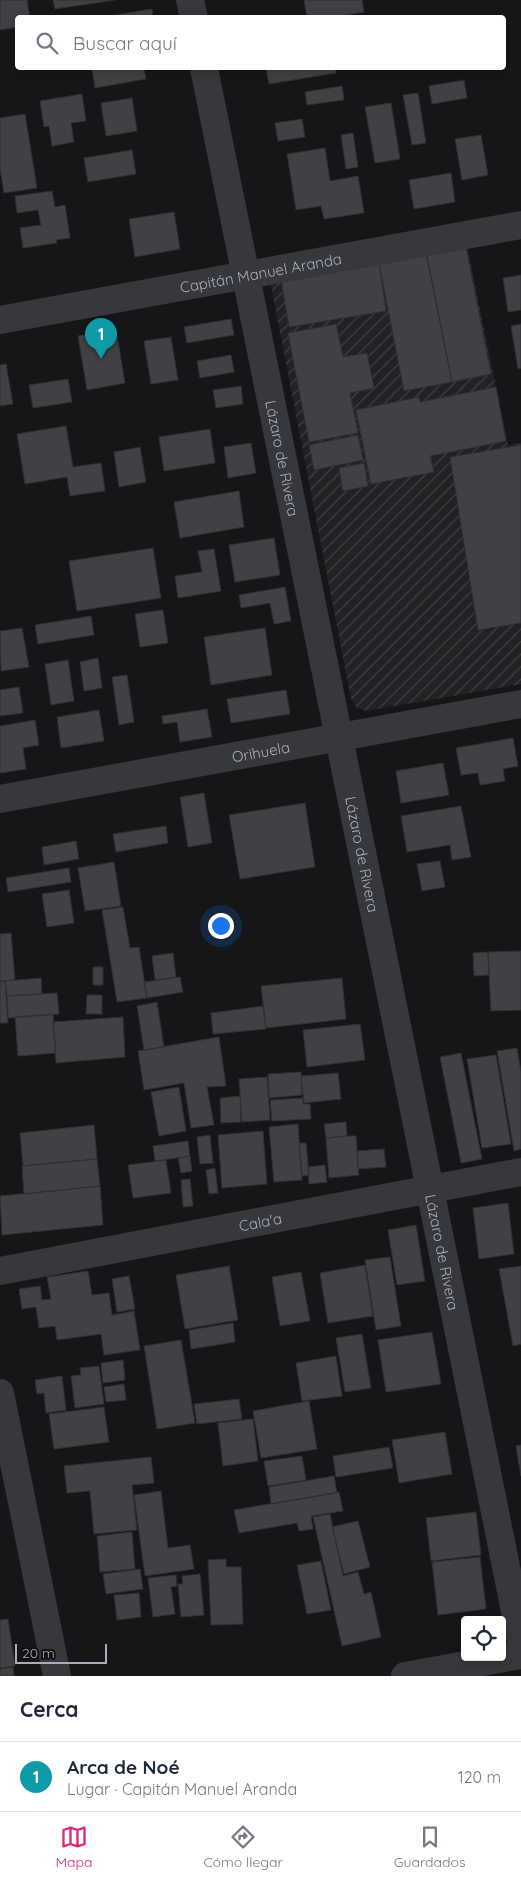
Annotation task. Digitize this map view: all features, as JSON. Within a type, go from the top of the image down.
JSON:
[{"type":"street","points":[[190,0],[193,15]]},
{"type":"street","name":"Lázaro de Rivera","points":[[204,70],[521,1641]]},
{"type":"street","name":"Capitán Manuel Aranda","points":[[0,320],[521,225]]},
{"type":"street","name":"Orihuela","points":[[0,799],[521,704]]},
{"type":"street","name":"Cala'a","points":[[0,1271],[521,1172]]},
{"type":"street","points":[[0,1393],[57,1676]]},
{"type":"street","points":[[405,1676],[521,1655]]},
{"type":"shaded area","points":[[467,246],[508,445],[521,443],[521,684],[366,711],[357,708],[351,699],[270,281]]},
{"type":"building","points":[[0,0],[27,0],[30,15],[15,15],[15,28],[0,30]]},
{"type":"building","points":[[53,0],[115,0],[55,9]]},
{"type":"building","points":[[304,0],[362,0],[364,12],[348,15],[306,15]]},
{"type":"building","points":[[152,9],[153,15],[115,15]]},
{"type":"building","points":[[92,70],[144,70],[146,79],[95,88]]},
{"type":"building","points":[[266,70],[335,70],[336,73],[269,84]]},
{"type":"building","points":[[464,80],[467,98],[432,104],[429,86]]},
{"type":"building","points":[[342,86],[344,100],[307,105],[305,92]]},
{"type":"building","points":[[418,93],[426,143],[412,145],[403,95]]},
{"type":"building","points":[[82,94],[86,121],[71,123],[74,142],[52,146],[49,126],[44,127],[40,101]]},
{"type":"building","points":[[132,98],[137,131],[106,136],[101,103]]},
{"type":"building","points":[[391,103],[400,159],[375,163],[365,107]]},
{"type":"building","points":[[25,114],[37,188],[4,193],[0,169],[0,118]]},
{"type":"building","points":[[302,119],[305,137],[278,141],[275,123]]},
{"type":"building","points":[[353,133],[358,167],[346,169],[341,135]]},
{"type":"building","points":[[481,135],[488,175],[462,180],[455,139]]},
{"type":"building","points":[[325,148],[330,181],[358,176],[364,213],[324,219],[321,206],[296,210],[287,154]]},
{"type":"building","points":[[132,150],[136,174],[88,182],[84,158]]},
{"type":"building","points":[[451,173],[455,202],[414,209],[409,180]]},
{"type":"building","points":[[52,191],[55,207],[65,205],[70,238],[56,240],[57,243],[23,248],[20,228],[41,225],[38,210],[17,213],[15,196]]},
{"type":"building","points":[[174,212],[180,249],[135,257],[129,219]]},
{"type":"building","points":[[466,247],[491,374],[452,382],[427,255]]},
{"type":"building","points":[[426,253],[452,382],[404,391],[379,263]]},
{"type":"building","points":[[379,263],[386,311],[289,327],[281,279]]},
{"type":"building","points":[[521,275],[521,310],[508,312],[503,278]]},
{"type":"building","points":[[231,319],[234,335],[187,343],[184,327]]},
{"type":"building","points":[[336,324],[343,357],[367,353],[374,388],[350,393],[358,433],[309,442],[288,333]]},
{"type":"building","points":[[521,324],[521,368],[518,369],[511,326]]},
{"type":"building","points":[[116,329],[125,383],[87,390],[78,336]]},
{"type":"building","points":[[171,337],[178,380],[151,384],[144,341]]},
{"type":"building","points":[[231,355],[234,372],[200,378],[197,361]]},
{"type":"building","points":[[6,364],[13,404],[0,406],[0,365]]},
{"type":"building","points":[[68,379],[72,402],[33,408],[29,385]]},
{"type":"building","points":[[241,386],[243,404],[216,408],[213,390]]},
{"type":"building","points":[[496,387],[506,441],[430,456],[434,472],[371,484],[356,410],[419,397],[420,402]]},
{"type":"building","points":[[66,426],[73,467],[101,463],[105,491],[70,496],[67,477],[25,484],[17,434]]},
{"type":"building","points":[[210,429],[215,463],[164,471],[159,437]]},
{"type":"building","points":[[358,435],[363,460],[314,470],[309,445]]},
{"type":"building","points":[[251,443],[256,473],[228,478],[224,447]]},
{"type":"building","points":[[521,445],[521,623],[478,630],[450,457]]},
{"type":"building","points":[[140,447],[146,482],[119,487],[114,452]]},
{"type":"building","points":[[364,463],[368,486],[343,491],[339,468]]},
{"type":"building","points":[[239,491],[244,527],[180,538],[174,502]]},
{"type":"building","points":[[274,538],[280,575],[235,582],[229,545]]},
{"type":"building","points":[[153,548],[161,598],[77,611],[69,561]]},
{"type":"building","points":[[214,549],[221,591],[178,598],[175,576],[202,572],[198,551]]},
{"type":"building","points":[[285,587],[291,621],[274,624],[270,603],[241,608],[239,595]]},
{"type":"building","points":[[163,610],[168,643],[140,647],[135,614]]},
{"type":"building","points":[[91,616],[94,635],[38,644],[35,625]]},
{"type":"building","points":[[22,628],[29,667],[1,671],[0,631]]},
{"type":"building","points":[[265,628],[272,675],[211,685],[204,637]]},
{"type":"building","points":[[98,658],[102,688],[84,691],[80,662]]},
{"type":"building","points":[[68,660],[74,701],[51,705],[45,664]]},
{"type":"building","points":[[127,675],[134,722],[119,725],[112,677]]},
{"type":"building","points":[[19,687],[23,713],[0,716],[0,690]]},
{"type":"building","points":[[286,690],[290,714],[231,723],[227,699]]},
{"type":"building","points":[[207,709],[212,737],[180,742],[177,722],[163,724],[162,716]]},
{"type":"building","points":[[99,710],[104,741],[61,748],[57,717]]},
{"type":"building","points":[[35,720],[39,745],[23,748],[26,769],[0,773],[0,726]]},
{"type":"building","points":[[513,738],[518,766],[503,769],[505,781],[480,785],[478,773],[461,775],[456,748]]},
{"type":"building","points":[[443,763],[449,795],[401,803],[396,771]]},
{"type":"building","points":[[204,793],[212,843],[188,847],[180,797]]},
{"type":"building","points":[[305,803],[315,867],[240,879],[229,815]]},
{"type":"building","points":[[461,806],[471,857],[452,860],[450,845],[407,852],[401,816]]},
{"type":"building","points":[[166,826],[168,843],[116,852],[113,834]]},
{"type":"building","points":[[76,841],[79,859],[44,865],[42,847]]},
{"type":"building","points":[[440,861],[445,887],[422,891],[417,864]]},
{"type":"building","points":[[114,862],[121,906],[85,911],[78,868]]},
{"type":"building","points":[[69,868],[71,882],[8,892],[6,878]]},
{"type":"building","points":[[69,890],[74,923],[47,927],[42,894]]},
{"type":"building","points":[[123,907],[130,948],[139,947],[147,998],[117,1002],[102,910]]},
{"type":"building","points":[[11,933],[15,980],[0,981],[0,934]]},
{"type":"building","points":[[521,951],[521,1010],[491,1011],[488,952]]},
{"type":"building","points":[[488,952],[489,975],[474,976],[473,953]]},
{"type":"building","points":[[173,953],[176,977],[155,980],[152,956]]},
{"type":"building","points":[[93,967],[103,967],[103,985],[93,985]]},
{"type":"building","points":[[180,977],[183,992],[147,998],[144,982]]},
{"type":"building","points":[[41,978],[42,994],[7,996],[5,981]]},
{"type":"building","points":[[342,978],[346,1019],[266,1028],[261,986]]},
{"type":"building","points":[[0,981],[5,981],[8,1023],[0,1023]]},
{"type":"building","points":[[57,993],[59,1014],[8,1018],[7,996]]},
{"type":"building","points":[[87,995],[102,995],[102,1014],[86,1014]]},
{"type":"building","points":[[157,1002],[164,1047],[144,1050],[137,1006]]},
{"type":"building","points":[[263,1006],[266,1029],[213,1034],[211,1013]]},
{"type":"building","points":[[53,1014],[56,1053],[18,1056],[15,1017]]},
{"type":"building","points":[[123,1017],[125,1057],[56,1063],[53,1022]]},
{"type":"building","points":[[360,1024],[365,1060],[307,1067],[303,1030]]},
{"type":"building","points":[[219,1037],[226,1086],[207,1087],[214,1125],[191,1128],[184,1083],[144,1090],[138,1051]]},
{"type":"building","points":[[517,1048],[521,1072],[521,1149],[514,1151],[497,1051]]},
{"type":"building","points":[[461,1053],[482,1159],[461,1163],[440,1057]]},
{"type":"building","points":[[496,1055],[511,1144],[482,1148],[467,1059]]},
{"type":"building","points":[[301,1072],[302,1095],[269,1098],[268,1074]]},
{"type":"building","points":[[338,1073],[341,1099],[304,1103],[301,1076]]},
{"type":"building","points":[[267,1077],[270,1120],[242,1122],[239,1079]]},
{"type":"building","points":[[179,1087],[186,1131],[159,1136],[151,1092]]},
{"type":"building","points":[[240,1096],[241,1122],[221,1123],[220,1098]]},
{"type":"building","points":[[303,1098],[303,1104],[310,1104],[311,1119],[272,1121],[270,1100]]},
{"type":"building","points":[[346,1122],[347,1136],[326,1138],[324,1124]]},
{"type":"building","points":[[298,1124],[302,1180],[274,1182],[269,1127]]},
{"type":"building","points":[[94,1125],[97,1159],[23,1166],[20,1133]]},
{"type":"building","points":[[263,1131],[267,1184],[222,1188],[218,1135]]},
{"type":"building","points":[[210,1135],[213,1163],[200,1164],[197,1137]]},
{"type":"building","points":[[356,1136],[359,1175],[329,1178],[326,1138]]},
{"type":"building","points":[[188,1141],[190,1156],[155,1161],[153,1146]]},
{"type":"building","points":[[299,1143],[306,1143],[309,1175],[302,1176]]},
{"type":"building","points":[[384,1149],[386,1167],[358,1169],[357,1151]]},
{"type":"building","points":[[190,1156],[192,1171],[181,1173],[178,1158]]},
{"type":"building","points":[[97,1159],[100,1186],[24,1194],[22,1166]]},
{"type":"building","points":[[166,1160],[171,1193],[133,1198],[128,1165]]},
{"type":"building","points":[[325,1165],[327,1182],[309,1184],[308,1167]]},
{"type":"building","points":[[215,1168],[218,1193],[209,1194],[206,1170]]},
{"type":"building","points":[[190,1179],[193,1206],[183,1207],[181,1180]]},
{"type":"building","points":[[100,1186],[103,1225],[2,1235],[0,1196]]},
{"type":"building","points":[[508,1203],[514,1254],[479,1259],[473,1208]]},
{"type":"building","points":[[416,1225],[425,1281],[397,1285],[388,1230]]},
{"type":"building","points":[[390,1257],[401,1326],[376,1330],[365,1260]]},
{"type":"building","points":[[365,1265],[373,1316],[328,1323],[320,1273]]},
{"type":"building","points":[[229,1266],[238,1320],[185,1329],[176,1275]]},
{"type":"building","points":[[521,1266],[521,1344],[513,1346],[499,1269]]},
{"type":"building","points":[[88,1271],[92,1295],[109,1293],[112,1315],[134,1311],[140,1350],[104,1355],[101,1334],[57,1340],[55,1326],[39,1328],[36,1307],[22,1309],[19,1289],[40,1286],[42,1300],[51,1299],[47,1277]]},
{"type":"building","points":[[301,1272],[310,1321],[280,1326],[272,1277]]},
{"type":"building","points":[[129,1276],[135,1309],[117,1312],[112,1279]]},
{"type":"building","points":[[233,1323],[235,1342],[191,1349],[189,1330]]},
{"type":"building","points":[[432,1332],[441,1384],[386,1392],[378,1340]]},
{"type":"building","points":[[362,1334],[371,1388],[345,1392],[336,1338]]},
{"type":"building","points":[[181,1340],[195,1423],[157,1429],[144,1346]]},
{"type":"building","points":[[336,1356],[342,1396],[302,1401],[296,1363]]},
{"type":"building","points":[[123,1360],[125,1380],[103,1383],[101,1363]]},
{"type":"building","points":[[99,1366],[104,1404],[75,1408],[71,1376],[81,1375],[80,1368]]},
{"type":"building","points":[[62,1376],[66,1410],[46,1413],[44,1393],[37,1394],[35,1380]]},
{"type":"building","points":[[124,1384],[126,1400],[106,1402],[104,1387]]},
{"type":"building","points":[[239,1399],[242,1419],[197,1424],[194,1404]]},
{"type":"building","points":[[309,1401],[317,1449],[261,1458],[253,1411]]},
{"type":"building","points":[[104,1407],[109,1442],[54,1449],[49,1414]]},
{"type":"building","points":[[253,1419],[258,1461],[223,1466],[218,1423]]},
{"type":"building","points":[[445,1432],[452,1474],[399,1483],[392,1440]]},
{"type":"building","points":[[521,1445],[521,1476],[516,1446]]},
{"type":"building","points":[[389,1447],[393,1468],[336,1477],[333,1456]]},
{"type":"building","points":[[302,1456],[306,1480],[268,1486],[264,1461]]},
{"type":"building","points":[[151,1457],[154,1483],[132,1485],[137,1530],[94,1534],[90,1491],[67,1493],[64,1466]]},
{"type":"building","points":[[334,1476],[337,1493],[271,1504],[269,1487]]},
{"type":"building","points":[[161,1491],[168,1548],[190,1545],[194,1569],[145,1576],[134,1495]]},
{"type":"building","points":[[339,1492],[343,1511],[311,1516],[313,1529],[299,1531],[297,1523],[239,1533],[234,1510]]},
{"type":"building","points":[[476,1512],[481,1555],[431,1561],[426,1518]]},
{"type":"building","points":[[330,1514],[343,1576],[358,1572],[364,1594],[371,1592],[381,1637],[342,1646],[313,1517]]},
{"type":"building","points":[[358,1521],[370,1567],[344,1574],[332,1527]]},
{"type":"building","points":[[132,1532],[135,1569],[100,1572],[97,1536]]},
{"type":"building","points":[[480,1557],[486,1609],[438,1615],[432,1562]]},
{"type":"building","points":[[226,1559],[226,1567],[241,1567],[243,1624],[211,1625],[208,1560]]},
{"type":"building","points":[[321,1561],[331,1610],[307,1614],[297,1565]]},
{"type":"building","points":[[140,1569],[143,1589],[106,1594],[103,1574]]},
{"type":"building","points":[[200,1574],[204,1615],[181,1617],[178,1584],[183,1584],[182,1576]]},
{"type":"building","points":[[176,1575],[177,1586],[171,1587],[175,1614],[153,1617],[148,1578]]},
{"type":"building","points":[[139,1593],[141,1617],[117,1620],[114,1595]]},
{"type":"building","points":[[8,1619],[15,1666],[0,1668],[0,1620]]},
{"type":"building","points":[[13,1667],[14,1676],[0,1676],[0,1669]]},
{"type":"place","name":"Arca de Noé","points":[[101,359]]}]
